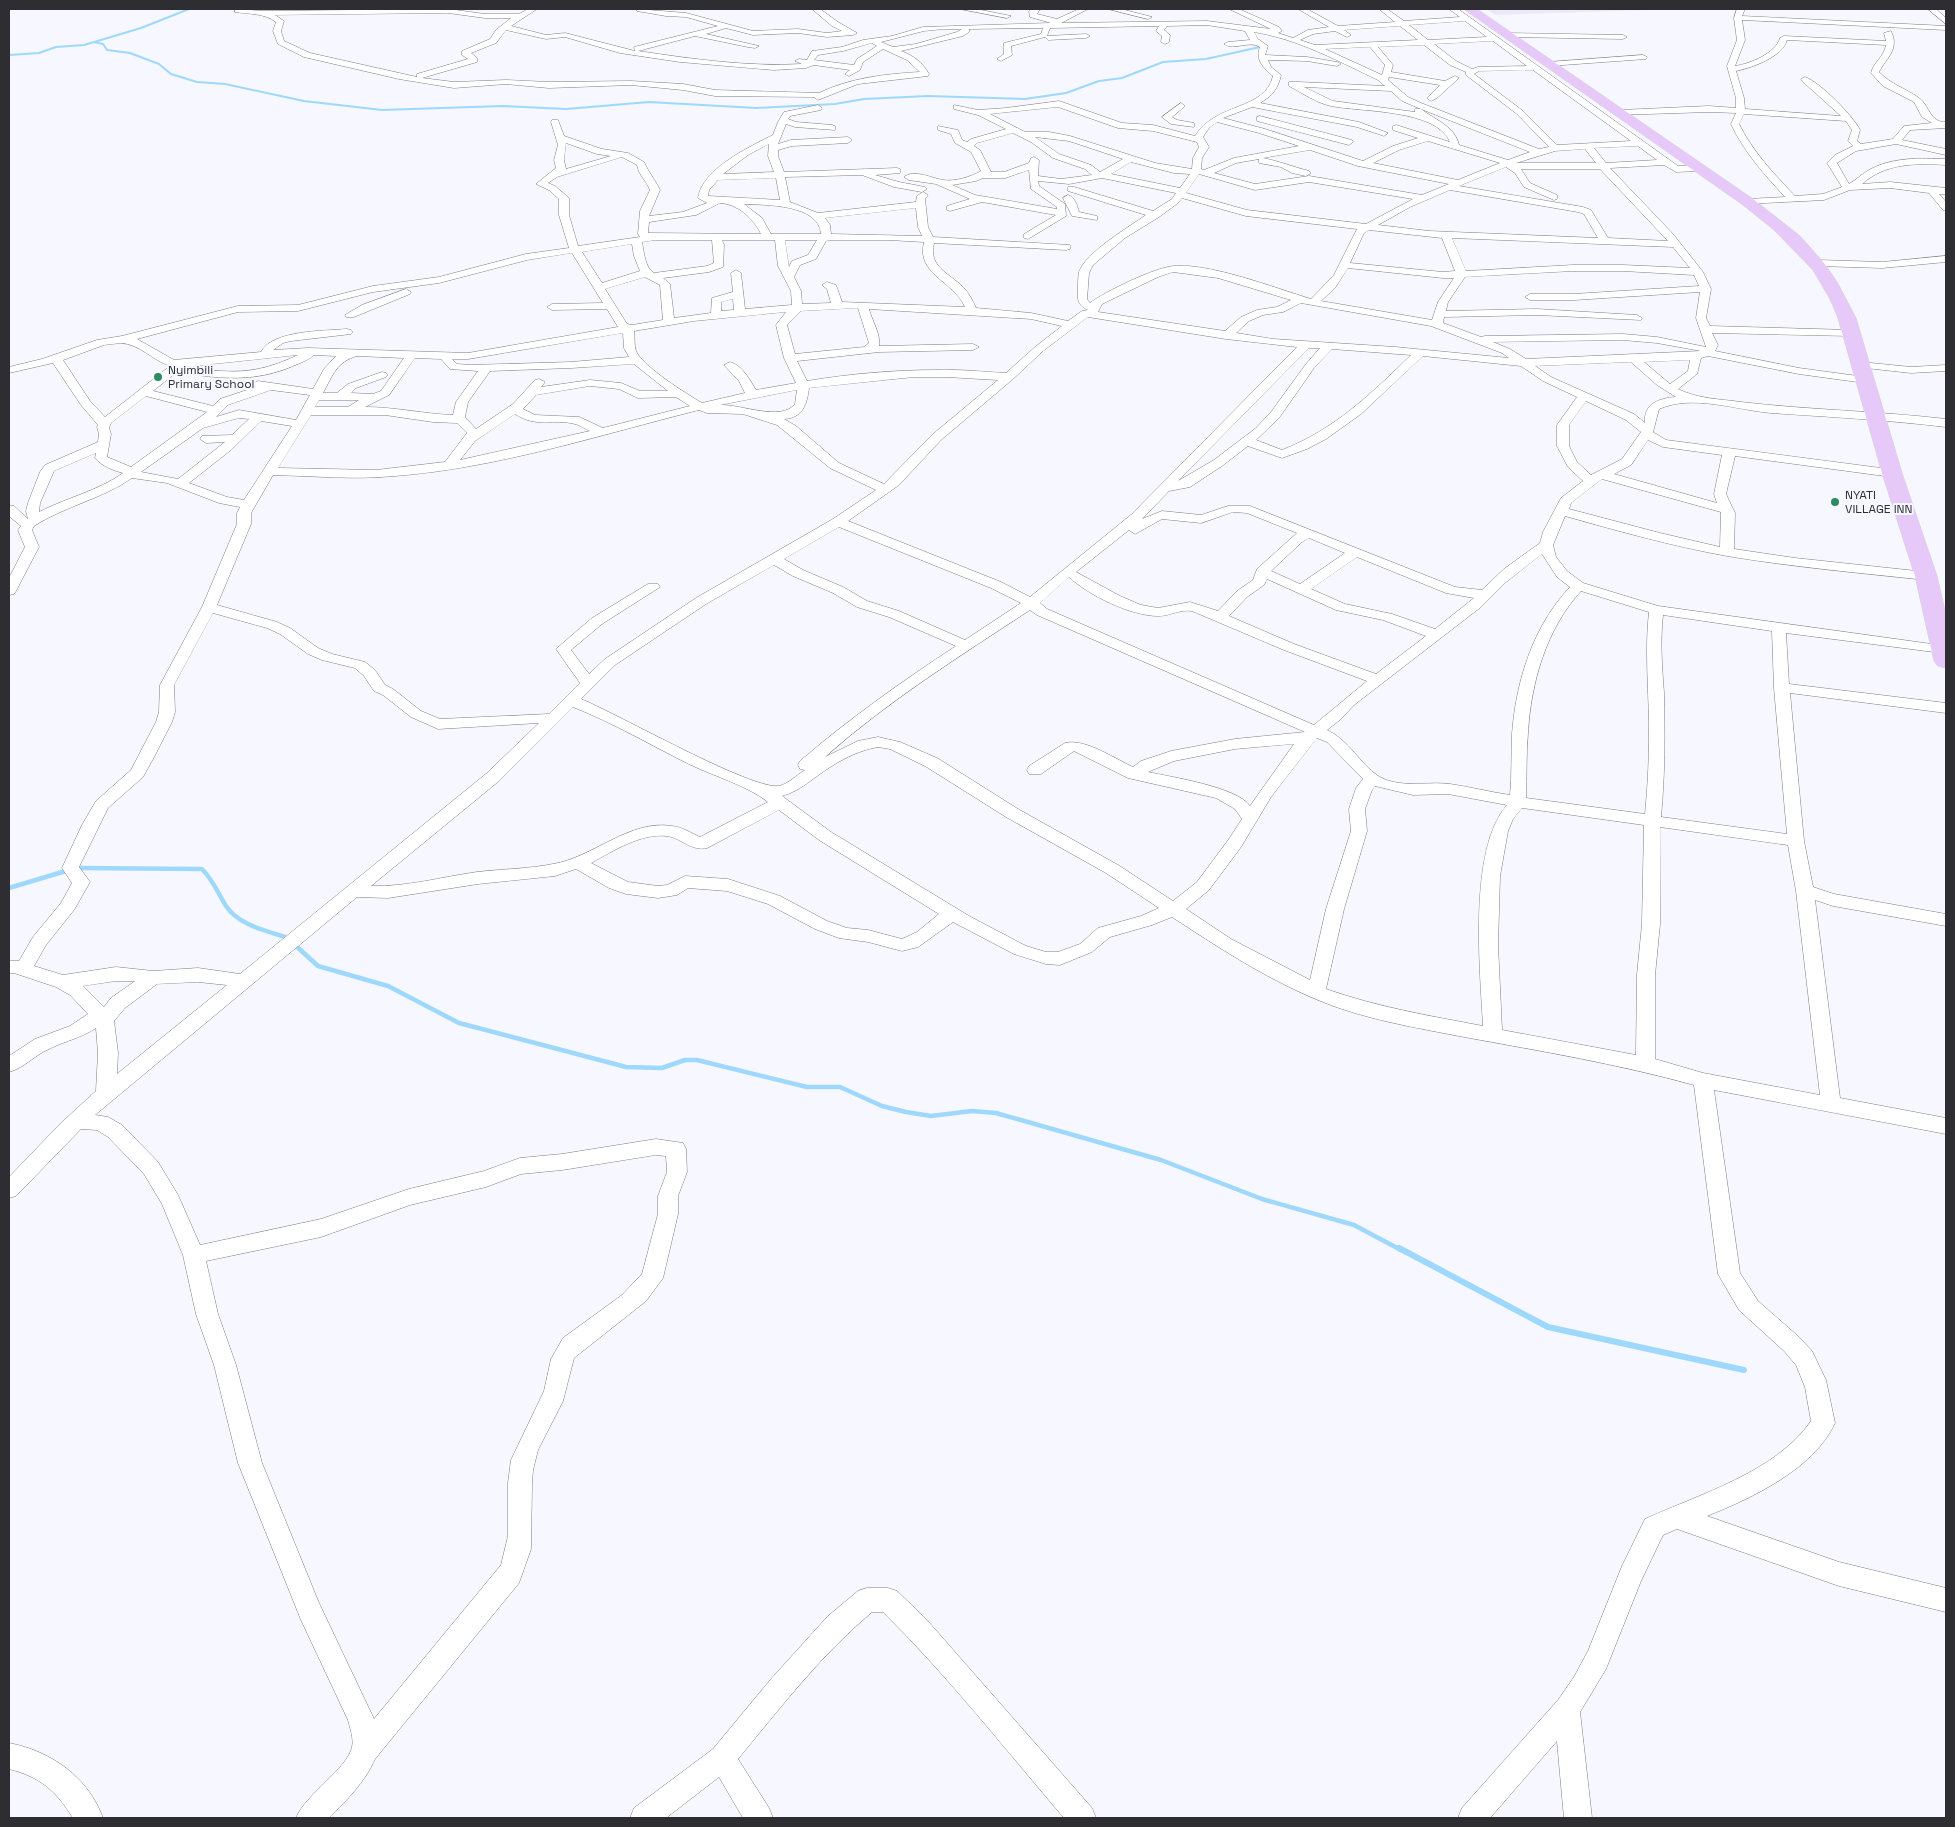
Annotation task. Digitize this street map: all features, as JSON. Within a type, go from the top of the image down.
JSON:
[{"type":"highway","points":[[1469,14],[1543,66],[1620,113],[1748,202],[1788,233],[1818,263],[1840,300],[1851,333],[1874,415],[1926,576],[1944,655]]},
{"type":"street","points":[[410,79],[474,60],[465,53],[493,41],[516,18],[533,9]]},
{"type":"street","points":[[640,9],[666,14],[686,15],[752,32],[798,31],[827,35],[852,32]]},
{"type":"street","points":[[238,10],[274,17],[282,26],[277,32],[281,42],[307,55],[410,79],[428,80],[460,86],[506,82],[549,85],[631,83],[683,87],[715,93],[817,96],[835,88],[884,77],[926,74],[910,58],[883,49],[872,41],[835,24],[816,9]]},
{"type":"street","points":[[964,9],[1007,16]]},
{"type":"street","points":[[999,9],[1015,26]]},
{"type":"street","points":[[1035,9],[1033,15],[1060,21]]},
{"type":"street","points":[[1048,25],[1084,9]]},
{"type":"street","points":[[1112,9],[1176,24]]},
{"type":"street","points":[[1302,9],[1338,28],[1362,44]]},
{"type":"street","points":[[1383,9],[1453,63],[1470,72],[1531,123],[1555,148]]},
{"type":"street","points":[[1453,9],[1469,14]]},
{"type":"street","points":[[1741,9],[1738,18],[1741,26],[1741,40],[1732,69],[1740,98],[1741,111],[1735,124],[1740,137],[1754,157],[1793,199]]},
{"type":"street","points":[[1932,9],[1946,22]]},
{"type":"street","points":[[251,12],[448,11],[516,18]]},
{"type":"street","points":[[1233,11],[1278,30],[1268,32]]},
{"type":"street","points":[[307,21],[339,13]]},
{"type":"street","points":[[1469,14],[1404,24],[1338,28],[1311,32],[1283,46],[1429,43],[1502,37],[1623,36]]},
{"type":"street","points":[[1199,23],[1218,16]]},
{"type":"street","points":[[1248,16],[1248,28],[1254,40],[1265,51],[1355,67]]},
{"type":"street","points":[[1861,16],[1867,23]]},
{"type":"street","points":[[1738,18],[1946,28]]},
{"type":"street","points":[[1130,33],[1176,24],[1199,23],[1218,23],[1268,32],[1296,40],[1417,94],[1444,102]]},
{"type":"street","points":[[1882,24],[1888,34],[1889,43],[1886,61],[1875,70],[1875,73],[1886,84],[1917,100],[1925,115],[1944,125]]},
{"type":"street","points":[[1045,40],[1048,25]]},
{"type":"street","points":[[840,50],[856,43],[872,41],[913,28],[970,26],[1004,36],[1045,40],[1088,38],[1085,25]]},
{"type":"street","points":[[625,52],[726,26]]},
{"type":"street","points":[[506,27],[538,36],[565,35],[589,44],[625,52],[697,62],[774,68],[806,66],[810,64],[815,53],[840,50],[883,49],[929,43],[960,34],[970,26]]},
{"type":"street","points":[[1004,36],[1015,26],[1162,27]]},
{"type":"street","points":[[1162,27],[1166,35],[1165,42]]},
{"type":"street","points":[[904,35],[929,28]]},
{"type":"street","points":[[929,28],[945,39]]},
{"type":"street","points":[[728,42],[752,32]]},
{"type":"street","points":[[895,34],[929,43]]},
{"type":"street","points":[[854,70],[860,61],[883,49],[895,34]]},
{"type":"street","points":[[692,36],[711,36],[728,42],[755,46]]},
{"type":"street","points":[[1001,59],[1008,55],[1004,36]]},
{"type":"street","points":[[1732,69],[1747,67],[1766,56],[1782,45],[1784,38],[1889,43]]},
{"type":"street","points":[[1228,44],[1246,44],[1254,40]]},
{"type":"street","points":[[1372,44],[1389,65],[1387,81]]},
{"type":"street","points":[[1265,51],[1308,59]]},
{"type":"street","points":[[1198,173],[1196,163],[1204,147],[1200,140],[1201,131],[1215,119],[1264,97],[1276,83],[1277,75],[1268,68],[1265,51]]},
{"type":"street","points":[[1431,98],[1440,93],[1451,80],[1478,69],[1543,66],[1643,57]]},
{"type":"street","points":[[766,61],[780,60],[810,64],[838,74],[854,70],[884,77]]},
{"type":"street","points":[[1543,66],[1676,169],[1699,168]]},
{"type":"street","points":[[1444,71],[1470,72]]},
{"type":"street","points":[[835,88],[838,74]]},
{"type":"street","points":[[1805,79],[1850,119],[1856,129],[1852,141],[1860,148]]},
{"type":"street","points":[[1276,83],[1387,81],[1447,84]]},
{"type":"street","points":[[1387,81],[1411,102],[1422,116],[1449,132],[1454,139],[1455,145]]},
{"type":"street","points":[[1292,84],[1331,103],[1422,116]]},
{"type":"street","points":[[1411,102],[1538,152]]},
{"type":"street","points":[[978,112],[1006,111],[1059,104],[1119,126],[1153,128],[1200,140]]},
{"type":"street","points":[[1250,104],[1359,125],[1384,133]]},
{"type":"street","points":[[1180,106],[1166,117],[1174,122],[1206,127]]},
{"type":"street","points":[[957,107],[978,112],[1019,132],[1056,156],[1088,167],[1099,175],[1181,193],[1246,213],[1446,235],[1674,244]]},
{"type":"street","points":[[786,203],[780,175],[772,156],[781,124],[791,112],[818,108]]},
{"type":"street","points":[[1620,113],[1677,110],[1741,111],[1850,119]]},
{"type":"street","points":[[1232,112],[1352,140],[1328,153],[1300,156],[1276,164]]},
{"type":"street","points":[[1368,138],[1422,116]]},
{"type":"street","points":[[1215,119],[1262,131],[1364,164],[1460,183]]},
{"type":"street","points":[[784,120],[795,124],[832,128]]},
{"type":"street","points":[[555,122],[562,146],[559,160],[561,169],[541,184],[552,188],[564,198],[564,220],[567,223],[574,249],[609,306],[626,328],[630,349],[640,362],[680,393],[700,407],[708,410],[742,410],[767,416],[783,417],[794,413],[800,404],[803,386],[790,358],[781,325],[799,307]]},
{"type":"street","points":[[1896,141],[1907,128],[1944,125]]},
{"type":"street","points":[[941,128],[955,132],[958,141],[976,152],[986,170],[984,175]]},
{"type":"street","points":[[1396,128],[1455,145],[1509,164],[1604,166],[1666,162]]},
{"type":"street","points":[[968,146],[979,140],[1019,132],[1069,137],[1130,158],[1181,172],[1198,173],[1255,186],[1309,179],[1424,198]]},
{"type":"street","points":[[788,278],[796,263],[812,257],[825,238],[823,221],[808,211],[792,207],[786,203],[703,198],[704,190],[714,177],[743,154],[786,136],[792,143]]},
{"type":"street","points":[[559,137],[600,152],[626,156],[641,164],[643,174],[650,179],[655,190],[645,211],[643,234],[652,238]]},
{"type":"street","points":[[1364,164],[1396,148],[1427,138]]},
{"type":"street","points":[[776,140],[792,143],[848,140]]},
{"type":"street","points":[[1850,188],[1832,163],[1844,153],[1896,141],[1946,152]]},
{"type":"street","points":[[1313,303],[1331,286],[1344,265],[1358,234],[1386,216],[1450,187],[1538,152],[1555,148],[1640,143]]},
{"type":"street","points":[[1587,146],[1633,201],[1698,272],[1706,289],[1701,318],[1712,345],[1693,372],[1671,389]]},
{"type":"street","points":[[1312,147],[1236,161],[1198,173],[1166,208],[1121,236],[1089,264],[1084,273],[1082,299],[1086,305],[1093,311],[1226,336],[1305,345],[1368,348],[1523,363],[1634,359],[1705,353]]},
{"type":"street","points":[[1201,151],[1236,161]]},
{"type":"street","points":[[556,174],[626,156]]},
{"type":"street","points":[[1058,203],[1072,189],[1130,158]]},
{"type":"street","points":[[1252,158],[1284,165],[1295,171],[1306,173]]},
{"type":"street","points":[[1850,188],[1873,171],[1895,163],[1907,160],[1946,162]]},
{"type":"street","points":[[957,191],[960,186],[973,179],[984,175],[1005,175],[1034,162],[1034,187],[1062,206],[1061,216],[1028,236]]},
{"type":"street","points":[[1509,164],[1533,189],[1588,212],[1605,241]]},
{"type":"street","points":[[714,177],[897,170]]},
{"type":"street","points":[[856,173],[923,191],[920,198],[923,227],[929,240],[927,253],[931,265],[942,278],[961,291],[972,311]]},
{"type":"street","points":[[908,177],[927,178],[977,198],[1061,213]]},
{"type":"street","points":[[1034,178],[1060,182],[1072,189],[1156,215]]},
{"type":"street","points":[[939,183],[973,179]]},
{"type":"street","points":[[1748,202],[1824,197],[1850,188],[1890,185],[1946,191]]},
{"type":"street","points":[[1450,187],[1580,209]]},
{"type":"street","points":[[1072,189],[1071,202],[1075,214],[1094,218]]},
{"type":"street","points":[[1932,191],[1946,208]]},
{"type":"street","points":[[1023,192],[1040,192]]},
{"type":"street","points":[[922,215],[944,210],[977,198],[1006,194]]},
{"type":"street","points":[[645,219],[698,211],[718,200]]},
{"type":"street","points":[[732,201],[759,220],[767,237]]},
{"type":"street","points":[[817,216],[862,218],[891,209],[921,204]]},
{"type":"street","points":[[1166,208],[1187,209],[1214,204]]},
{"type":"street","points":[[862,218],[876,237]]},
{"type":"street","points":[[1446,235],[1449,247],[1462,274]]},
{"type":"street","points":[[598,288],[648,275],[704,270],[719,265],[719,244],[716,236]]},
{"type":"street","points":[[9,370],[56,358],[82,348],[238,309],[298,308],[344,298],[373,289],[422,283],[526,257],[652,238],[716,236],[876,237],[1066,247]]},
{"type":"street","points":[[780,237],[783,266],[796,291],[799,307]]},
{"type":"street","points":[[637,240],[639,256],[648,275],[665,284],[670,321]]},
{"type":"street","points":[[1818,263],[1882,265],[1946,259]]},
{"type":"street","points":[[1344,265],[1429,275],[1573,268],[1624,268],[1698,272]]},
{"type":"street","points":[[9,1190],[106,1094],[174,1041],[243,981],[494,777],[610,662],[701,601],[838,522],[886,489],[937,437],[1009,377],[1038,349],[1083,315],[1093,311],[1098,302],[1154,275],[1172,269],[1212,274],[1313,303],[1439,319],[1538,312],[1644,322]]},
{"type":"street","points":[[736,274],[740,312]]},
{"type":"street","points":[[1439,319],[1446,296],[1457,284],[1462,274]]},
{"type":"street","points":[[350,315],[422,283]]},
{"type":"street","points":[[827,285],[832,286],[837,306]]},
{"type":"street","points":[[1530,297],[1610,295],[1706,289]]},
{"type":"street","points":[[716,315],[716,300],[738,294]]},
{"type":"street","points":[[1610,295],[1624,309],[1644,322],[1654,332],[1656,340]]},
{"type":"street","points":[[344,298],[350,315],[347,332],[348,353]]},
{"type":"street","points":[[1226,336],[1245,319],[1261,312],[1278,310],[1301,299]]},
{"type":"street","points":[[444,356],[454,367],[541,367],[565,350],[626,328],[740,312],[799,307],[863,305],[972,311],[1031,316],[1070,325]]},
{"type":"street","points":[[863,305],[875,344],[867,350]]},
{"type":"street","points":[[552,307],[609,306]]},
{"type":"street","points":[[1439,319],[1477,339],[1506,351],[1547,379],[1630,417],[1639,423],[1650,436],[1663,443],[1892,473]]},
{"type":"street","points":[[1705,328],[1851,333]]},
{"type":"street","points":[[266,354],[268,349],[279,341],[304,336],[347,332]]},
{"type":"street","points":[[1477,339],[1602,337],[1656,340],[1705,353],[1799,371],[1863,372],[1946,368]]},
{"type":"street","points":[[123,339],[132,340],[164,361],[178,366],[234,375],[270,386],[316,395],[375,397]]},
{"type":"street","points":[[1548,339],[1562,362]]},
{"type":"street","points":[[1034,606],[1066,573],[1137,517],[1305,345]]},
{"type":"street","points":[[790,358],[867,350],[973,347]]},
{"type":"street","points":[[1166,487],[1185,484],[1246,442],[1264,427],[1275,415],[1310,366],[1328,347]]},
{"type":"street","points":[[541,367],[565,350]]},
{"type":"street","points":[[104,424],[178,366],[266,354],[315,352],[468,356],[494,351],[565,350],[640,362]]},
{"type":"street","points":[[450,464],[473,433],[459,417],[462,402],[489,368],[495,356],[494,351]]},
{"type":"street","points":[[234,375],[270,371],[315,352]]},
{"type":"street","points":[[106,1094],[108,1053],[102,1017],[76,990],[62,982],[16,969],[68,906],[81,882],[70,868],[90,825],[102,805],[137,773],[164,722],[167,712],[168,685],[171,676],[209,607],[244,524],[244,513],[248,505],[268,471],[300,424],[330,369],[348,353]]},
{"type":"street","points":[[1246,442],[1282,454],[1328,434],[1380,392],[1420,353]]},
{"type":"street","points":[[351,411],[389,389],[411,355]]},
{"type":"street","points":[[56,358],[78,387],[85,402],[104,424],[101,458],[131,473],[180,484],[208,480],[248,505]]},
{"type":"street","points":[[1634,359],[1659,382],[1692,399]]},
{"type":"street","points":[[597,383],[620,376],[640,362]]},
{"type":"street","points":[[730,365],[744,379],[752,394]]},
{"type":"street","points":[[541,367],[536,399],[551,419]]},
{"type":"street","points":[[268,471],[396,472],[521,450],[752,394],[803,386],[874,377],[937,373],[1009,377]]},
{"type":"street","points":[[340,396],[352,386],[382,375]]},
{"type":"street","points":[[469,440],[515,409],[572,385],[597,383],[622,386],[638,394],[663,395],[680,393]]},
{"type":"street","points":[[9,590],[12,576],[32,547],[25,530],[31,523],[68,503],[110,487],[209,419],[224,402],[270,386]]},
{"type":"street","points":[[145,392],[209,419],[239,414],[300,424]]},
{"type":"street","points":[[1584,395],[1563,425],[1563,446],[1572,464],[1595,478],[1727,510]]},
{"type":"street","points":[[1944,655],[1656,610],[1578,586],[1562,574],[1549,557],[1546,545],[1550,532],[1572,495],[1595,478],[1627,462],[1647,432],[1654,407],[1667,401],[1692,399],[1770,409],[1874,415],[1946,423]]},
{"type":"street","points":[[515,409],[528,417],[579,421],[600,431]]},
{"type":"street","points":[[307,411],[385,411],[433,418],[460,419]]},
{"type":"street","points":[[767,416],[783,423],[794,431],[815,451],[841,471],[886,489]]},
{"type":"street","points":[[208,480],[232,439],[258,417]]},
{"type":"street","points":[[209,419],[211,427],[225,427],[232,439]]},
{"type":"street","points":[[206,439],[232,439]]},
{"type":"street","points":[[469,440],[521,450]]},
{"type":"street","points":[[31,523],[34,502],[50,466],[79,456],[103,444]]},
{"type":"street","points":[[1727,552],[1727,510],[1720,494],[1728,453]]},
{"type":"street","points":[[110,487],[114,466]]},
{"type":"street","points":[[180,484],[208,480]]},
{"type":"street","points":[[43,483],[68,503]]},
{"type":"street","points":[[864,505],[866,520],[875,537]]},
{"type":"street","points":[[354,891],[388,892],[478,878],[532,874],[578,864],[618,842],[654,831],[672,831],[701,844],[789,780],[855,723],[965,645],[1034,606],[1074,576],[1088,568],[1119,541],[1157,516],[1166,515],[1204,519],[1227,508],[1250,510],[1450,590],[1469,594],[1484,594]]},
{"type":"street","points":[[9,509],[31,523]]},
{"type":"street","points":[[1562,511],[1683,543],[1727,552],[1926,576]]},
{"type":"street","points":[[838,522],[996,585],[1034,606],[1311,734],[1340,744],[1372,779],[1382,783],[1413,790],[1448,788],[1518,802],[1796,841]]},
{"type":"street","points":[[1219,618],[1242,594],[1259,582],[1262,572],[1297,539],[1306,534]]},
{"type":"street","points":[[571,701],[614,719],[717,772],[771,794],[824,836],[952,913],[1020,950],[1046,958],[1060,959],[1086,948],[1104,932],[1146,921],[1174,909],[1203,886],[1235,843],[1264,794],[1311,734],[1336,716],[1349,702],[1435,634],[1476,604],[1484,594],[1528,557],[1546,545]]},
{"type":"street","points":[[1302,589],[1355,552]]},
{"type":"street","points":[[774,559],[798,573],[838,590],[862,604],[894,614],[965,645]]},
{"type":"street","points":[[1262,572],[1341,607],[1387,617],[1435,634]]},
{"type":"street","points":[[1074,576],[1134,606],[1160,612],[1188,605],[1289,647],[1379,680]]},
{"type":"street","points":[[1493,1036],[1490,887],[1497,841],[1505,818],[1518,802],[1521,724],[1525,697],[1541,644],[1555,612],[1568,594],[1578,586]]},
{"type":"street","points":[[588,682],[563,650],[597,621],[653,588]]},
{"type":"street","points":[[209,607],[285,631],[313,651],[327,657],[360,664],[370,673],[379,688],[388,692],[416,714],[438,724],[554,718]]},
{"type":"street","points":[[1645,1064],[1646,976],[1651,924],[1652,822],[1657,777],[1656,693],[1653,644],[1656,610]]},
{"type":"street","points":[[1779,628],[1782,688],[1796,841],[1805,891],[1831,1103]]},
{"type":"street","points":[[1782,688],[1946,708]]},
{"type":"street","points":[[1134,774],[1147,766],[1171,756],[1235,744],[1311,734]]},
{"type":"street","points":[[771,794],[790,787],[827,762],[858,746],[878,742],[894,745],[931,762],[1012,813],[1112,869],[1225,943],[1316,992],[1367,1010],[1645,1064],[1703,1080],[1946,1126]]},
{"type":"street","points":[[1035,770],[1071,746],[1077,746],[1134,774],[1221,794],[1241,805],[1250,819]]},
{"type":"street","points":[[1316,992],[1335,909],[1359,831],[1357,809],[1364,788],[1372,779]]},
{"type":"street","points":[[578,864],[614,884],[626,888],[658,892],[671,891],[685,882],[734,887],[774,900],[821,925],[845,934],[868,936],[902,945],[917,940],[952,913]]},
{"type":"street","points":[[1805,891],[1834,900],[1946,920]]},
{"type":"street","points":[[62,982],[116,974],[153,978],[198,975],[243,981]]},
{"type":"street","points":[[9,1065],[42,1044],[77,1031],[102,1017],[153,978]]},
{"type":"street","points":[[1472,1818],[1567,1709],[1597,1660],[1631,1575],[1654,1527],[1729,1496],[1786,1462],[1810,1442],[1822,1423],[1817,1384],[1809,1364],[1793,1345],[1754,1312],[1739,1293],[1729,1274],[1703,1080]]},
{"type":"street","points":[[78,1121],[101,1124],[115,1131],[150,1168],[171,1201],[194,1255],[207,1314],[226,1365],[250,1463],[310,1611],[360,1717],[364,1733],[365,1751]]},
{"type":"street","points":[[194,1255],[321,1228],[409,1197],[486,1179],[520,1166],[562,1162],[656,1147],[676,1149],[677,1172],[668,1196],[668,1214],[652,1278],[633,1297],[571,1344],[559,1364],[555,1389],[523,1458],[520,1473],[521,1541],[517,1562],[510,1574],[365,1751],[335,1792],[310,1818]]},
{"type":"street","points":[[1676,1517],[1839,1574],[1946,1600]]},
{"type":"street","points":[[644,1818],[722,1758],[780,1688],[838,1624],[867,1600],[888,1600],[912,1623],[980,1698],[1082,1818]]},
{"type":"street","points":[[1567,1709],[1578,1818]]},
{"type":"street","points":[[9,1756],[37,1764],[60,1777],[74,1794],[89,1818]]},
{"type":"street","points":[[722,1758],[759,1818]]},
{"type":"shaded area","points":[[1486,9],[1676,9],[1496,15]]},
{"type":"waterway","points":[[94,42],[141,28],[189,9]]},
{"type":"waterway","points":[[9,55],[39,53],[56,47],[84,45],[94,42]]},
{"type":"waterway","points":[[94,42],[103,44],[107,50],[130,53],[159,64],[171,74],[197,82],[225,84],[304,101],[382,110],[502,106],[566,109],[649,102],[756,108],[835,104],[864,99],[928,96],[1025,99],[1066,93],[1099,81],[1122,78],[1163,62],[1206,59],[1260,47]]},
{"type":"waterway","points":[[76,868],[202,869],[226,906],[238,918],[252,926],[285,937]]},
{"type":"waterway","points":[[9,888],[69,870]]},
{"type":"waterway","points":[[295,945],[318,966],[388,986],[459,1023],[626,1067],[662,1068],[685,1060],[697,1060],[807,1087],[840,1087],[882,1106],[906,1112],[931,1116],[972,1111],[996,1113],[1161,1160],[1262,1199],[1354,1225],[1401,1250]]},
{"type":"waterway","points":[[1399,1248],[1548,1327],[1744,1370]]},
{"type":"place","name":"Nyimbili Primary School","points":[[158,377]]},
{"type":"place","name":"NYATI VILLAGE INN","points":[[1835,502]]}]
